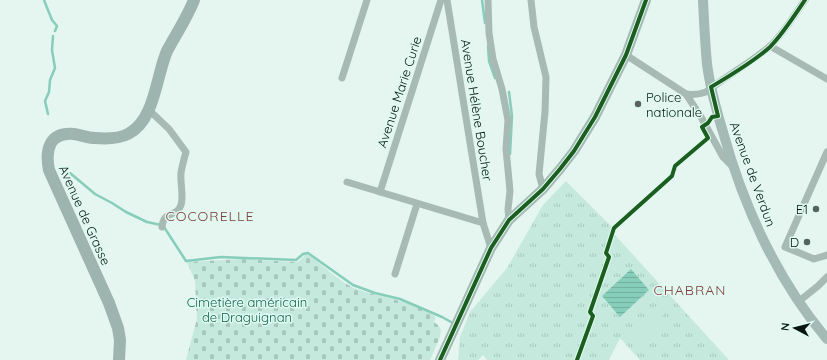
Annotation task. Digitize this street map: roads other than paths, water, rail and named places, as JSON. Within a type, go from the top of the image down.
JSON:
[{"type":"main road","name":"Avenue de Grasse","points":[[119,360],[120,340],[118,328],[106,296],[49,170],[47,150],[57,137],[64,134],[76,134],[106,139],[116,138],[128,134],[136,129],[149,110],[167,52],[194,0]]},
{"type":"street","points":[[342,78],[367,0]]},
{"type":"street","name":"Avenue Marie Curie","points":[[380,192],[441,0]]},
{"type":"street","name":"Avenue Hélène Boucher","points":[[447,0],[483,224],[491,248]]},
{"type":"street","points":[[488,0],[489,33],[492,59],[502,89],[508,120],[506,149],[510,191],[508,209],[512,217]]},
{"type":"street","points":[[531,0],[534,27],[546,77],[545,112],[539,174],[543,189]]},
{"type":"street","points":[[443,359],[491,248],[512,217],[543,189],[574,151],[594,117],[626,55],[646,0]]},
{"type":"street","name":"Avenue de Verdun","points":[[703,0],[707,64],[718,116],[734,168],[761,238],[798,302],[827,339]]},
{"type":"street","points":[[686,94],[694,95],[706,92],[742,68],[770,46],[793,18],[805,0]]},
{"type":"street","points":[[770,46],[827,79]]},
{"type":"street","points":[[626,55],[686,94],[723,157],[734,168]]},
{"type":"street","points":[[149,110],[169,129],[186,152],[181,173],[182,204],[175,212],[166,216],[162,225]]},
{"type":"street","points":[[827,152],[785,247],[814,259],[827,255]]},
{"type":"street","points":[[348,182],[483,224]]},
{"type":"street","points":[[395,274],[417,204]]},
{"type":"street","points":[[798,302],[827,277]]},
{"type":"waterway","points":[[44,0],[52,20],[57,26],[55,31]]},
{"type":"waterway","points":[[482,0],[485,23]]},
{"type":"waterway","points":[[48,114],[45,101],[49,92],[50,80],[55,68],[52,50],[53,36]]},
{"type":"waterway","points":[[488,46],[489,61],[495,78]]},
{"type":"waterway","points":[[509,92],[512,116],[510,154]]},
{"type":"waterway","points":[[70,173],[95,194],[126,212],[147,222],[164,227],[186,261],[221,257],[296,260],[303,254],[308,253],[353,285],[375,293],[400,299],[451,322]]},
{"type":"place","name":"Police nationale","points":[[638,104]]},
{"type":"place","name":"E1","points":[[816,209]]},
{"type":"place","name":"D","points":[[807,242]]},
{"type":"district","name":"COCORELLE","points":[[210,216]]},
{"type":"district","name":"CHABRAN","points":[[690,290]]},
{"type":"park label","name":"Cimetière américain de Draguignan","points":[[247,310]]}]
